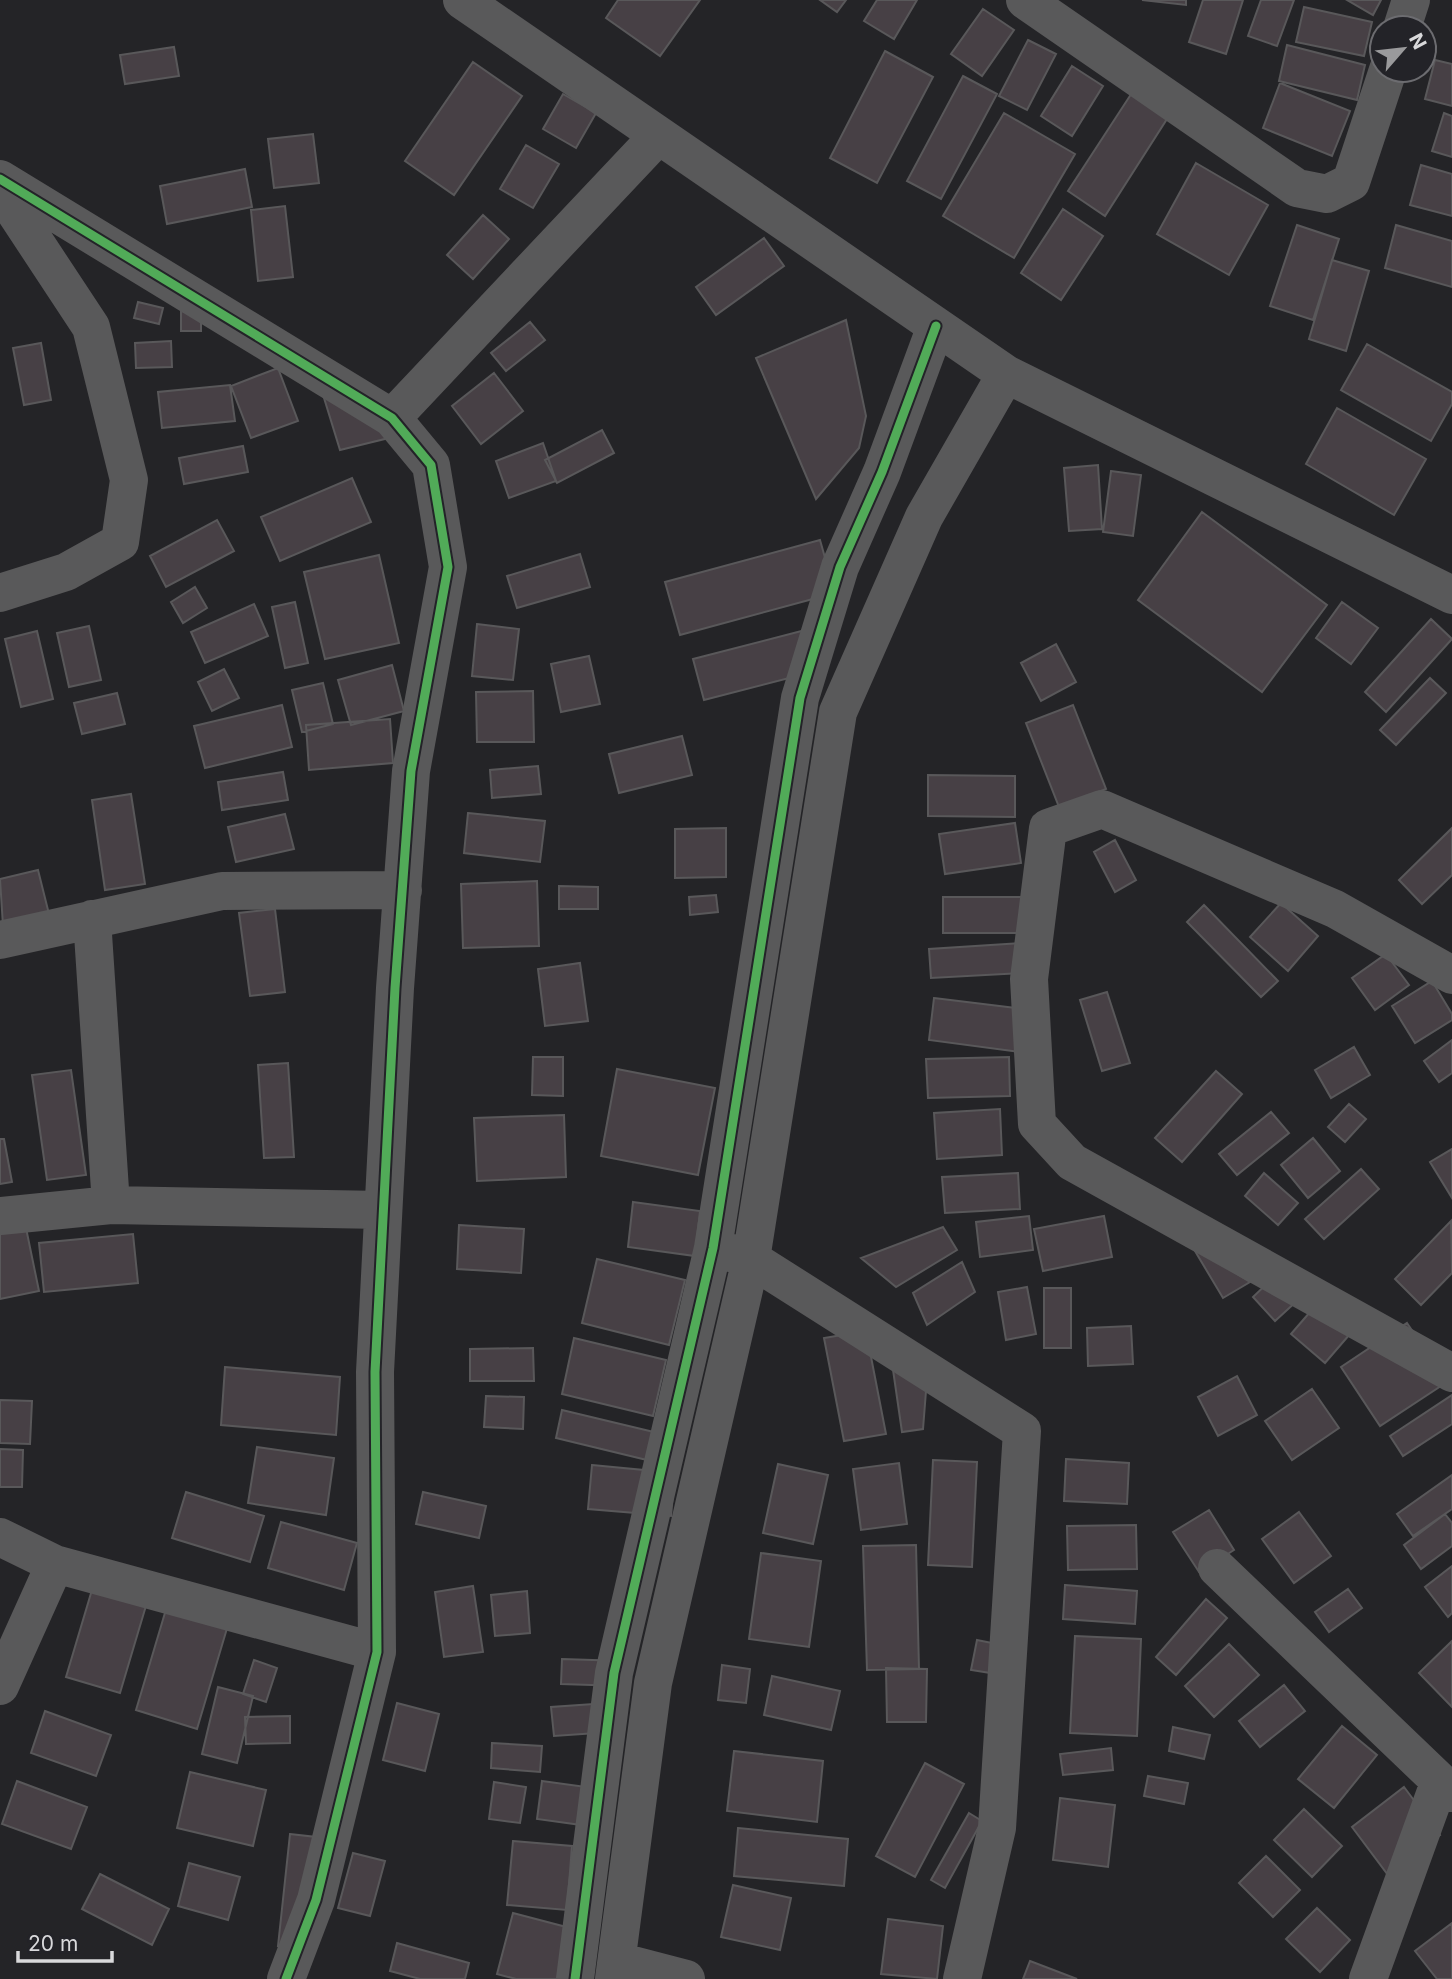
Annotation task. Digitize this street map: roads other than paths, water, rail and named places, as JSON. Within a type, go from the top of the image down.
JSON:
[{"type":"street","points":[[462,0],[1006,374],[1452,595]]},
{"type":"street","points":[[1025,0],[1297,188],[1327,194],[1351,182],[1383,84]]},
{"type":"street","points":[[392,418],[658,136]]},
{"type":"street","points":[[0,179],[392,418],[430,465],[448,567],[411,771],[403,890],[375,1372],[376,1652],[316,1900],[286,1979]]},
{"type":"street","points":[[0,189],[91,327],[129,480],[120,542],[66,572],[0,593]]},
{"type":"street","points":[[575,1979],[614,1672],[713,1248],[800,698],[840,567],[882,472],[936,326]]},
{"type":"street","points":[[686,1979],[616,1970],[653,1683],[751,1259],[838,712],[924,517],[1006,374]]},
{"type":"street","points":[[1452,975],[1335,909],[1102,809],[1048,828],[1029,979],[1037,1124],[1072,1162],[1452,1373]]},
{"type":"street","points":[[0,940],[222,891],[403,890]]},
{"type":"street","points":[[92,919],[111,1205]]},
{"type":"street","points":[[0,1216],[111,1205],[383,1210]]},
{"type":"street","points":[[713,1248],[751,1259],[1022,1431],[998,1828],[962,1979]]},
{"type":"street","points":[[0,1537],[55,1564],[376,1652]]},
{"type":"street","points":[[0,1686],[55,1564]]},
{"type":"street","points":[[1217,1568],[1446,1788],[1368,1979]]}]
